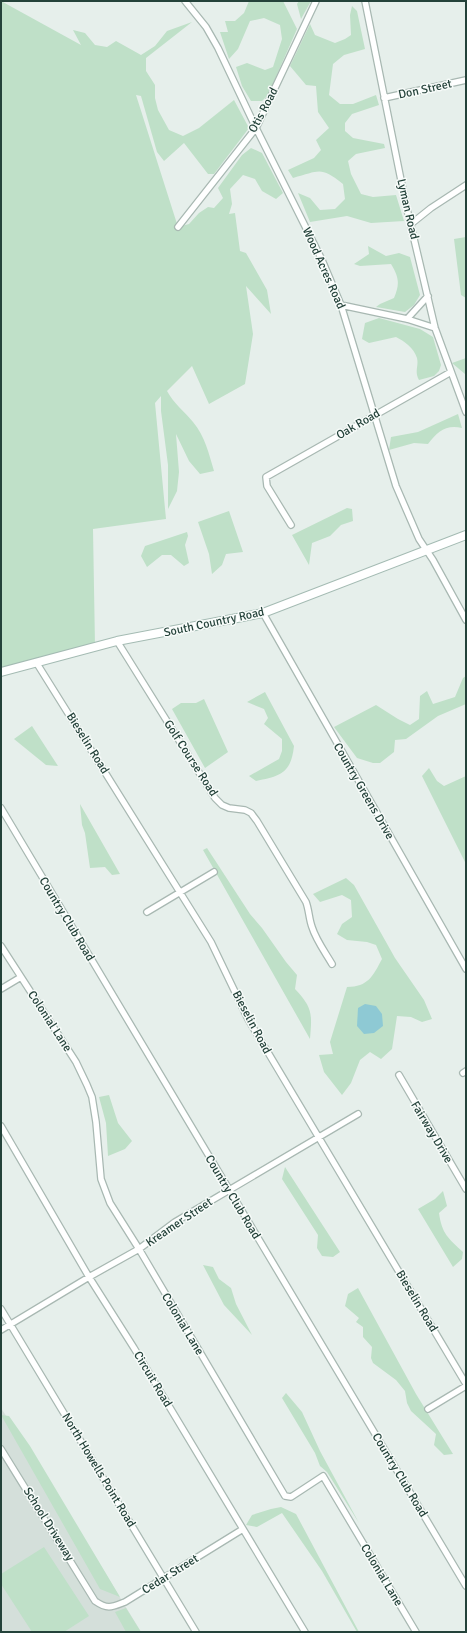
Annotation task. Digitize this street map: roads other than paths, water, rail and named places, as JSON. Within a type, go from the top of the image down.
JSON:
[{"type":"main road","name":"South Country Road","points":[[1,672],[116,641],[263,613],[466,535]]},
{"type":"street","name":"Wood Acres Road","points":[[185,1],[206,27],[230,71],[256,128],[300,215],[341,305],[396,486],[419,539],[433,560],[466,620]]},
{"type":"street","name":"Otis Road","points":[[178,227],[256,128],[316,1]]},
{"type":"street","name":"Lyman Road","points":[[365,1],[384,98],[435,328],[466,412]]},
{"type":"street","name":"Don Street","points":[[384,98],[466,80]]},
{"type":"street","points":[[411,224],[430,208],[466,185]]},
{"type":"street","points":[[407,319],[428,296]]},
{"type":"street","points":[[341,305],[407,319],[435,328]]},
{"type":"street","name":"Oak Road","points":[[291,525],[267,486],[266,477],[451,372]]},
{"type":"street","name":"Country Greens Drive","points":[[263,613],[466,968]]},
{"type":"street","name":"Golf Course Road","points":[[116,641],[215,798],[222,805],[229,808],[245,810],[257,821],[306,902],[311,926],[332,964]]},
{"type":"street","name":"Bieselin Road","points":[[36,662],[211,942],[248,1019],[466,1385]]},
{"type":"street","name":"Country Club Road","points":[[1,808],[466,1586]]},
{"type":"street","points":[[147,912],[214,872]]},
{"type":"street","name":"Colonial Lane","points":[[1,946],[76,1062],[87,1085],[94,1109],[101,1179],[110,1203],[286,1496],[291,1497],[297,1494],[323,1476],[416,1632]]},
{"type":"street","points":[[1,989],[21,977]]},
{"type":"street","name":"Fairway Drive","points":[[399,1075],[466,1188]]},
{"type":"street","name":"Kreamer Street","points":[[1,1330],[139,1249],[175,1222],[358,1114]]},
{"type":"street","name":"Circuit Road","points":[[1,1126],[89,1277],[134,1348],[305,1632]]},
{"type":"street","name":"North Howells Point Road","points":[[1,1308],[196,1632]]},
{"type":"street","points":[[428,1409],[466,1385]]},
{"type":"street","name":"School Driveway","points":[[1,1449],[95,1601]]},
{"type":"street","name":"Cedar Street","points":[[95,1601],[103,1606],[112,1607],[125,1602],[163,1577],[243,1529]]},
{"type":"water","points":[[365,1004],[376,1006],[382,1014],[383,1026],[374,1033],[364,1034],[357,1026],[358,1008]]}]
